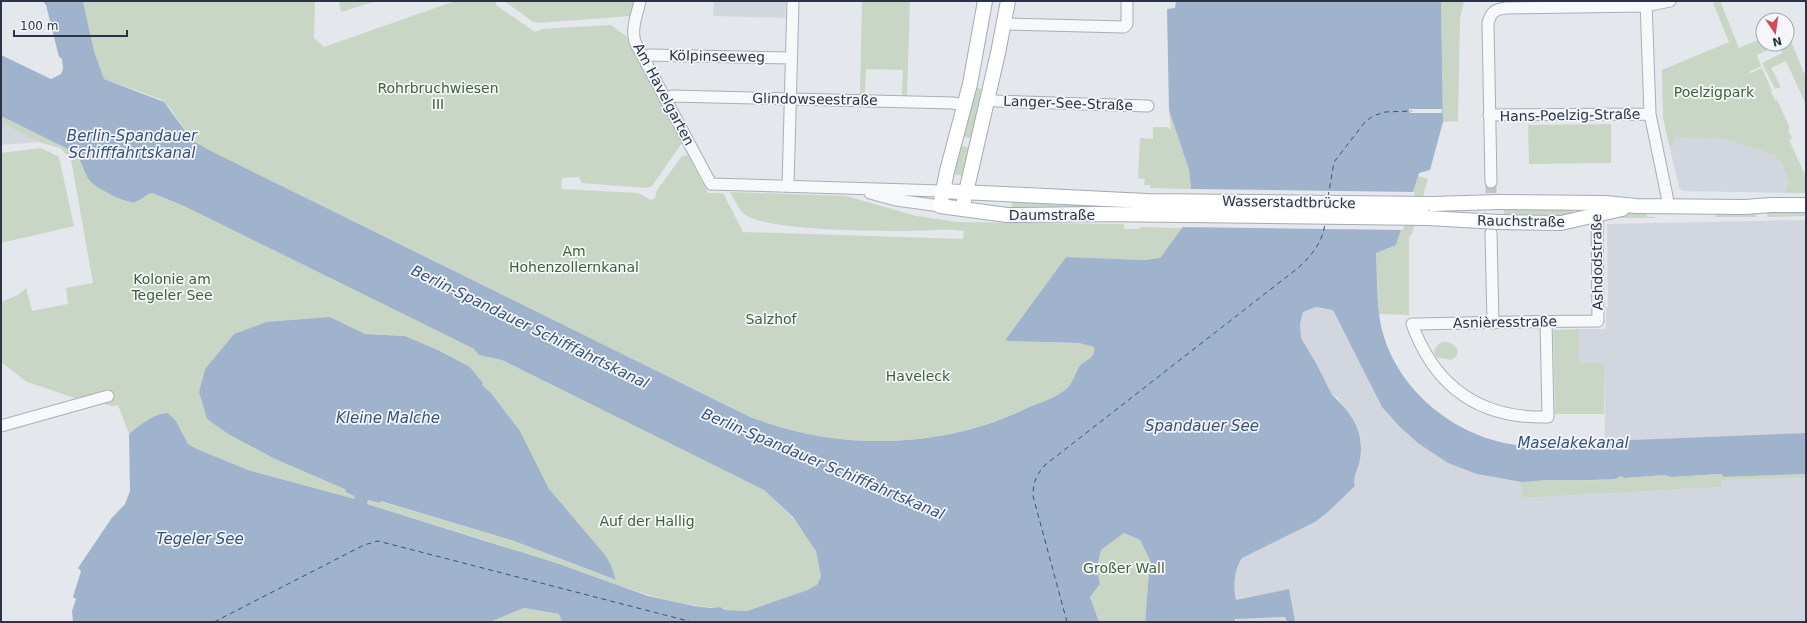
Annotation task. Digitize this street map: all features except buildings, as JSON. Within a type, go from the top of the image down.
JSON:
[{"type":"main road","points":[[940,206],[942,191],[964,105],[985,1]]},
{"type":"main road","points":[[961,209],[966,193],[1008,1]]},
{"type":"main road","points":[[955,138],[976,144]]},
{"type":"main road","name":"Daumstraße","points":[[942,191],[1146,201]]},
{"type":"main road","name":"Wasserstadtbrücke","points":[[1146,201],[1432,204]]},
{"type":"main road","name":"Rauchstraße","points":[[1432,204],[1498,202],[1596,209],[1636,206],[1745,207],[1806,205]]},
{"type":"main road","name":"Daumstraße","points":[[940,206],[1000,215],[1143,215]]},
{"type":"main road","name":"Rauchstraße","points":[[1428,218],[1495,228],[1561,223],[1596,209]]},
{"type":"main road","name":"Wasserstadtbrücke","points":[[1143,215],[1428,218]]},
{"type":"street","name":"Am Havelgarten","points":[[640,1],[632,34],[711,184],[788,186]]},
{"type":"street","points":[[793,1],[788,186],[942,191]]},
{"type":"street","points":[[1004,24],[1124,27],[1127,24],[1127,1]]},
{"type":"street","points":[[1491,182],[1488,23],[1494,11],[1506,8],[1646,4],[1670,1]]},
{"type":"street","points":[[1646,4],[1650,114],[1669,206]]},
{"type":"street","name":"Kölpinseeweg","points":[[644,57],[649,55],[791,58]]},
{"type":"street","name":"Glindowseestraße","points":[[666,98],[672,96],[790,98],[953,103],[964,105]]},
{"type":"street","name":"Langer-See-Straße","points":[[987,99],[996,101],[1148,106]]},
{"type":"street","name":"Hans-Poelzig-Straße","points":[[1489,115],[1650,114]]},
{"type":"street","points":[[853,188],[896,200],[940,206]]},
{"type":"street","name":"Ashdodstraße","points":[[1596,209],[1598,321]]},
{"type":"street","points":[[1493,323],[1495,228]]},
{"type":"street","name":"Asnièresstraße","points":[[1546,322],[1548,417],[1506,414],[1484,407],[1459,393],[1442,378],[1430,362],[1419,343],[1412,324],[1598,321]]},
{"type":"street","points":[[1,426],[108,396]]},
{"type":"shaded area","points":[[714,1],[786,1],[785,18],[713,16]]},
{"type":"shaded area","points":[[1663,117],[1778,155],[1796,193],[1683,191],[1679,188]]},
{"type":"shaded area","points":[[1,123],[39,142],[1,145]]},
{"type":"shaded area","points":[[1806,220],[1806,433],[1605,441],[1604,363],[1579,363],[1579,329],[1606,329],[1606,307],[1608,307],[1607,224]]},
{"type":"shaded area","points":[[1316,307],[1333,310],[1382,407],[1399,426],[1491,477],[1521,482],[1522,498],[1721,487],[1722,480],[1806,478],[1806,622],[1292,622],[1295,621],[1289,589],[1236,600],[1234,582],[1238,564],[1242,558],[1315,522],[1328,512],[1355,486],[1354,480],[1360,459],[1361,439],[1351,417],[1338,398],[1332,395],[1300,337],[1300,324],[1303,312]]},
{"type":"shaded area","points":[[1285,617],[1287,622],[1237,622],[1235,619]]},
{"type":"green space","points":[[83,1],[315,1],[314,38],[324,47],[455,1],[496,1],[496,5],[535,32],[542,29],[611,25],[626,36],[682,143],[652,186],[646,188],[582,183],[579,177],[562,178],[561,189],[638,193],[651,200],[655,198],[657,190],[682,156],[688,155],[708,193],[723,193],[743,232],[963,239],[964,231],[843,230],[793,227],[754,219],[743,213],[730,192],[846,196],[916,216],[958,222],[1124,224],[1124,229],[1139,229],[1140,227],[1182,228],[1160,258],[1144,260],[1066,257],[1006,339],[1007,341],[1079,343],[1094,347],[1093,355],[1080,366],[1069,386],[1057,395],[994,422],[960,432],[925,438],[890,441],[854,440],[818,436],[784,428],[750,417],[209,150],[192,140],[170,108],[160,99],[104,79],[94,51]]},
{"type":"green space","points":[[339,1],[376,1],[341,12]]},
{"type":"green space","points":[[504,1],[635,1],[631,16],[539,23],[532,21]]},
{"type":"green space","points":[[862,1],[910,1],[907,96],[902,95],[903,70],[866,69],[865,94],[860,94]]},
{"type":"green space","points":[[1441,1],[1464,1],[1460,19],[1458,121],[1443,122]]},
{"type":"green space","name":"Poelzigpark","points":[[1720,1],[1739,48],[1755,41],[1755,52],[1764,52],[1757,55],[1761,66],[1749,72],[1750,73],[1762,68],[1772,91],[1771,92],[1775,100],[1777,100],[1790,128],[1788,130],[1792,138],[1789,140],[1806,177],[1806,193],[1786,193],[1786,187],[1791,185],[1780,159],[1776,160],[1776,155],[1722,138],[1674,137],[1674,144],[1669,145],[1663,117],[1662,70],[1729,42],[1713,3]]},
{"type":"green space","name":"Poelzigpark","points":[[1795,51],[1806,77],[1806,105],[1786,61],[1771,68],[1781,87],[1775,89],[1762,63],[1782,53]]},
{"type":"green space","points":[[973,87],[986,90],[973,139],[961,135]]},
{"type":"green space","points":[[1169,110],[1189,170],[1191,189],[1150,188],[1151,185],[1144,185],[1145,179],[1138,178],[1140,138],[1153,139],[1153,127],[1167,127],[1171,130]]},
{"type":"green space","points":[[1,116],[76,153],[86,176],[90,181],[112,195],[125,201],[135,202],[152,193],[184,206],[474,349],[480,354],[502,360],[764,490],[792,517],[809,538],[819,562],[821,574],[817,589],[747,611],[725,610],[723,608],[681,603],[640,592],[537,557],[367,504],[368,500],[380,503],[380,501],[514,541],[615,580],[578,524],[549,489],[520,431],[491,393],[481,385],[483,383],[470,367],[438,350],[405,336],[365,334],[330,317],[234,334],[205,369],[199,392],[207,419],[228,434],[275,459],[346,489],[354,496],[355,499],[248,470],[197,449],[188,444],[176,421],[163,413],[142,424],[129,434],[118,405],[113,406],[78,399],[27,382],[1,362],[1,302],[18,295],[26,288],[32,311],[68,304],[66,288],[93,283],[71,159],[60,148],[39,142],[1,123]]},
{"type":"green space","points":[[1611,124],[1611,163],[1529,164],[1528,125]]},
{"type":"green space","points":[[959,145],[971,148],[965,176],[951,174]]},
{"type":"green space","points":[[41,148],[59,157],[74,226],[1,243],[1,153]]},
{"type":"green space","points":[[1417,176],[1428,179],[1412,234],[1409,237],[1409,315],[1379,314],[1376,253],[1396,245]]},
{"type":"green space","points":[[1012,202],[1138,203],[1136,213],[1012,211]]},
{"type":"green space","points":[[1504,205],[1572,206],[1573,218],[1504,219]]},
{"type":"green space","points":[[1768,209],[1806,209],[1806,216],[1767,217]]},
{"type":"green space","points":[[1754,210],[1757,217],[1715,217],[1718,213]]},
{"type":"green space","points":[[1614,213],[1647,213],[1647,217],[1655,218],[1603,218]]},
{"type":"green space","points":[[1579,329],[1579,363],[1604,363],[1604,414],[1555,414],[1553,330]]},
{"type":"green space","points":[[1442,342],[1450,343],[1455,347],[1458,351],[1456,357],[1451,360],[1436,357],[1434,352],[1435,348]]},
{"type":"green space","points":[[1722,474],[1724,477],[1806,474],[1806,478],[1722,480],[1721,487],[1522,498],[1521,482],[1524,481],[1579,479],[1594,480],[1621,476],[1624,478],[1665,475],[1671,477]]},
{"type":"green space","name":"Großer Wall","points":[[1124,533],[1140,540],[1150,560],[1145,622],[1099,622],[1090,597],[1100,584],[1097,568],[1101,550]]},
{"type":"green space","points":[[524,608],[559,614],[562,622],[490,622]]},
{"type":"water","points":[[43,1],[83,1],[94,51],[104,79],[164,102],[192,140],[209,150],[750,417],[784,428],[818,436],[854,440],[890,441],[925,438],[960,432],[994,422],[1061,393],[1071,383],[1080,366],[1093,355],[1094,347],[1079,343],[1007,341],[1006,339],[1066,257],[1144,260],[1160,258],[1182,228],[1191,189],[1189,170],[1169,110],[1167,9],[1175,8],[1176,1],[1441,1],[1443,122],[1430,170],[1419,173],[1396,245],[1376,253],[1379,314],[1385,339],[1395,362],[1409,383],[1426,402],[1446,418],[1468,430],[1492,440],[1516,445],[1549,447],[1605,445],[1605,441],[1806,433],[1806,474],[1724,477],[1721,474],[1671,477],[1665,475],[1624,478],[1621,476],[1615,479],[1521,482],[1477,474],[1448,463],[1418,443],[1399,426],[1382,407],[1333,310],[1316,307],[1303,312],[1300,324],[1301,338],[1332,395],[1351,416],[1358,431],[1361,449],[1354,479],[1355,486],[1328,512],[1315,522],[1242,558],[1237,568],[1234,584],[1236,600],[1289,589],[1295,621],[1287,622],[1285,617],[1235,619],[1235,622],[1145,622],[1150,560],[1140,540],[1124,533],[1101,550],[1097,568],[1100,584],[1090,597],[1099,622],[562,622],[559,614],[524,608],[490,622],[73,622],[72,611],[76,599],[73,597],[81,571],[78,568],[111,519],[125,504],[130,491],[129,434],[147,420],[157,415],[168,413],[176,421],[188,444],[197,449],[248,470],[355,499],[354,496],[346,492],[345,489],[275,459],[228,434],[207,419],[199,392],[205,369],[234,334],[267,322],[330,317],[365,334],[405,336],[438,350],[470,367],[483,383],[482,385],[491,393],[520,431],[549,489],[605,555],[610,563],[616,580],[514,541],[381,501],[380,503],[368,500],[367,504],[556,563],[648,596],[694,606],[711,608],[720,607],[725,610],[747,611],[808,590],[818,584],[821,576],[816,551],[793,517],[764,490],[502,360],[479,355],[474,349],[184,206],[152,193],[135,202],[125,201],[98,188],[86,175],[76,153],[1,116],[1,55],[51,79],[61,74],[63,69],[62,59],[59,57],[46,5]]},
{"type":"pier","points":[[1409,109],[1442,109],[1442,113],[1410,113]]},
{"type":"pier","points":[[1189,189],[1415,192],[1403,230],[1180,227]]},
{"type":"ferry route","points":[[1328,197],[1334,162],[1365,122],[1373,116],[1385,112],[1412,111]]},
{"type":"ferry route","points":[[1067,622],[1033,496],[1034,483],[1039,472],[1045,465],[1298,268],[1316,248],[1324,231],[1325,224]]},
{"type":"ferry route","points":[[214,622],[364,545],[378,541],[692,622]]},
{"type":"tunnel","points":[[1491,182],[1491,230]]},
{"type":"park label","name":"Rohrbruchwiesen III","points":[[438,96]]},
{"type":"park label","name":"Am Hohenzollernkanal","points":[[574,260]]},
{"type":"park label","name":"Kolonie am Tegeler See","points":[[172,288]]},
{"type":"park label","name":"Salzhof","points":[[771,319]]},
{"type":"park label","name":"Haveleck","points":[[918,376]]},
{"type":"park label","name":"Auf der Hallig","points":[[647,521]]},
{"type":"water label","name":"Berlin-Spandauer Schifffahrtskanal","points":[[132,144]]},
{"type":"water label","name":"Berlin-Spandauer Schifffahrtskanal","points":[[530,327]]},
{"type":"water label","name":"Kleine Malche","points":[[388,418]]},
{"type":"water label","name":"Spandauer See","points":[[1202,426]]},
{"type":"water label","name":"Maselakekanal","points":[[1573,443]]},
{"type":"water label","name":"Berlin-Spandauer Schifffahrtskanal","points":[[823,464]]},
{"type":"water label","name":"Tegeler See","points":[[200,539]]}]
